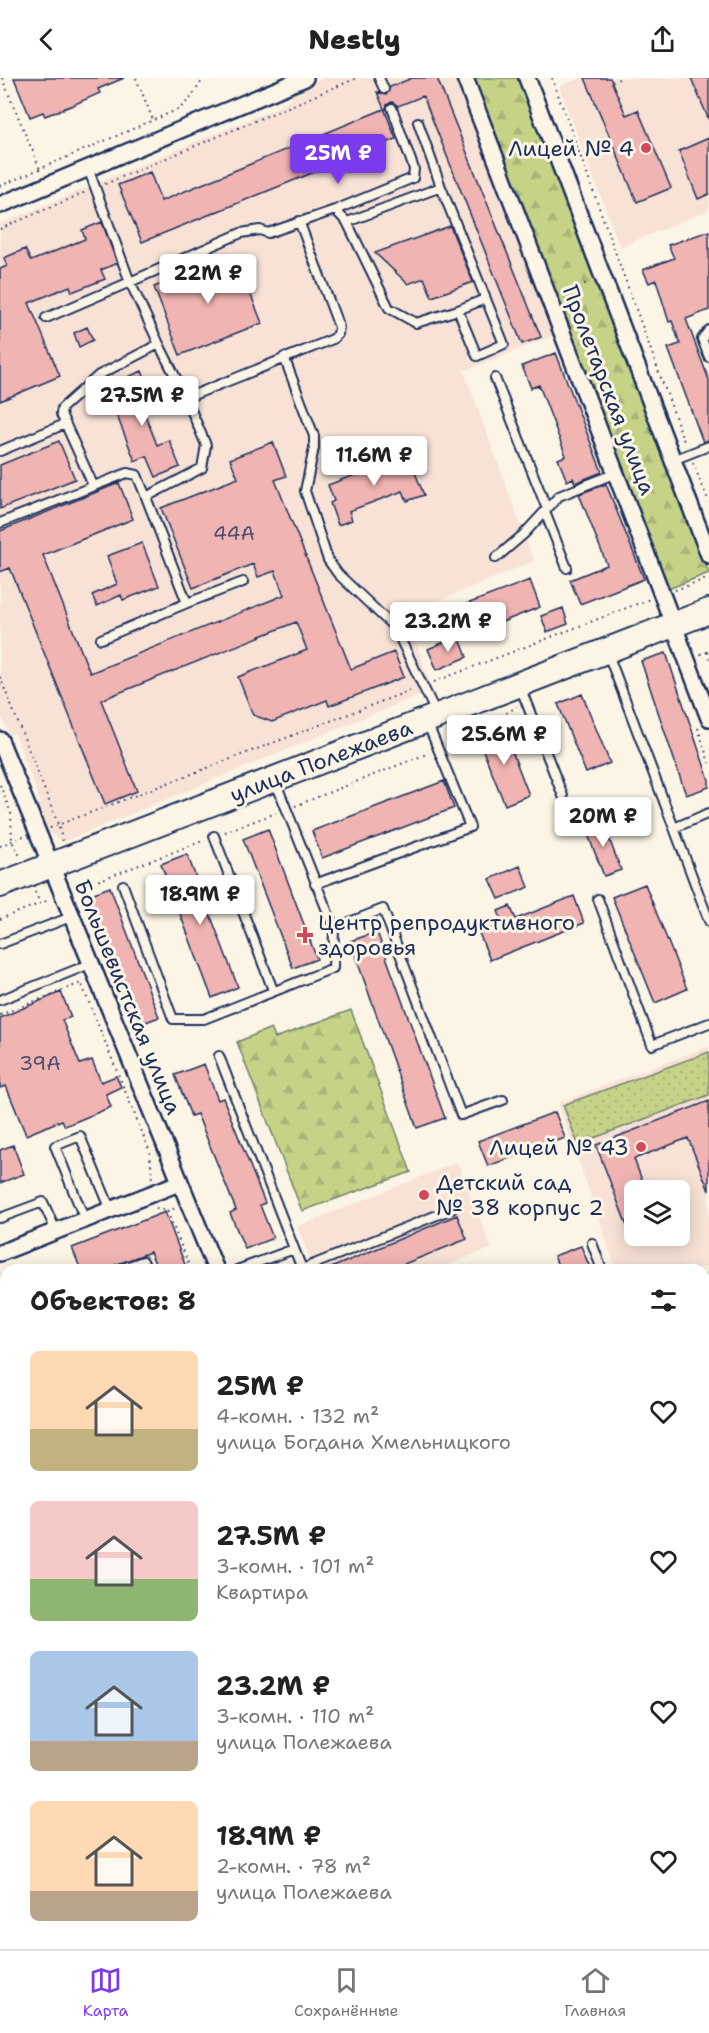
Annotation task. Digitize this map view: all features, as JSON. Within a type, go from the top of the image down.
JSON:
[{"type":"main road","name":"улица Полежаева","points":[[0,885],[431,718],[522,693],[709,611]]},
{"type":"street","points":[[0,205],[305,78]]},
{"type":"street","name":"Пролетарская улица","points":[[465,78],[616,473],[658,596],[674,625],[702,718]]},
{"type":"street","name":"Пролетарская улица","points":[[527,78],[709,555]]},
{"type":"street","name":"Большевистская улица","points":[[0,740],[48,866],[62,894],[213,1264]]},
{"type":"street","points":[[0,1253],[179,1183]]},
{"type":"lane","points":[[379,78],[384,89]]},
{"type":"lane","points":[[46,318],[241,233],[260,230],[268,233],[298,220],[335,210],[413,178],[414,170],[392,108]]},
{"type":"lane","points":[[417,122],[504,344],[477,356],[458,310]]},
{"type":"lane","points":[[88,168],[130,282],[206,445],[202,468],[146,497]]},
{"type":"lane","points":[[347,222],[441,187]]},
{"type":"lane","points":[[335,210],[347,222],[388,308],[416,323],[458,310],[485,298]]},
{"type":"lane","points":[[186,398],[333,339],[338,334],[339,327],[298,220]]},
{"type":"lane","points":[[709,330],[705,331],[702,339],[709,357]]},
{"type":"lane","points":[[93,485],[60,414],[68,401],[99,375],[159,344]]},
{"type":"lane","points":[[284,357],[314,436],[314,448],[305,491],[328,560],[338,574],[395,628],[424,686],[439,749],[470,827],[315,884]]},
{"type":"lane","points":[[495,378],[567,568]]},
{"type":"lane","points":[[0,451],[65,424]]},
{"type":"lane","points":[[673,460],[709,446]]},
{"type":"lane","points":[[0,523],[93,485],[133,472],[137,475],[188,603]]},
{"type":"lane","points":[[496,558],[559,496],[616,473]]},
{"type":"lane","points":[[101,639],[243,582]]},
{"type":"lane","points":[[611,662],[709,921]]},
{"type":"lane","points":[[522,693],[563,796]]},
{"type":"lane","points":[[123,885],[173,1019],[204,1019],[333,968],[334,928],[275,778]]},
{"type":"lane","points":[[674,828],[709,813]]},
{"type":"lane","points":[[214,836],[273,990]]},
{"type":"lane","points":[[598,899],[652,1045],[709,1023]]},
{"type":"lane","points":[[334,928],[383,909],[461,1115],[503,1100]]},
{"type":"lane","points":[[0,944],[71,917]]},
{"type":"lane","points":[[0,1000],[90,964]]},
{"type":"lane","points":[[219,1056],[300,1264]]},
{"type":"lane","points":[[85,1220],[55,1146],[81,1136],[111,1209]]},
{"type":"lane","points":[[0,1218],[43,1202],[56,1231]]},
{"type":"lane","points":[[314,1264],[452,1209]]},
{"type":"lane","points":[[592,1243],[601,1264]]},
{"type":"lane","points":[[253,1264],[294,1249]]},
{"type":"path","points":[[2,78],[40,169]]},
{"type":"path","points":[[136,78],[154,121]]},
{"type":"path","points":[[0,186],[179,109],[190,99],[204,78]]},
{"type":"path","points":[[0,229],[357,78]]},
{"type":"path","points":[[552,78],[665,394],[709,502]]},
{"type":"path","points":[[612,82],[621,78]]},
{"type":"path","points":[[550,299],[603,277]]},
{"type":"path","points":[[46,829],[709,578]]},
{"type":"path","points":[[706,652],[709,658]]},
{"type":"path","points":[[0,677],[58,825],[40,903]]},
{"type":"path","points":[[0,919],[439,749],[522,693]]},
{"type":"path","points":[[702,718],[709,763]]},
{"type":"path","points":[[0,785],[11,813],[12,841]]},
{"type":"path","points":[[0,846],[25,836]]},
{"type":"path","points":[[12,841],[48,866]]},
{"type":"path","points":[[0,1015],[81,983],[150,1152],[155,1208],[167,1211],[189,1264]]},
{"type":"shaded area","points":[[323,78],[458,78],[556,335],[464,371],[534,561],[407,614],[432,690],[65,841],[58,839],[47,831],[37,811],[40,802],[15,733],[9,735],[0,713],[0,224],[276,108],[291,99],[293,91]]},
{"type":"shaded area","name":"Лицей № 4","points":[[580,78],[709,78],[709,210],[620,247],[559,87]]},
{"type":"shaded area","name":"Лицей № 43","points":[[709,1046],[709,1264],[615,1264],[558,1103]]},
{"type":"shaded area","name":"Детский сад № 38 корпус 2","points":[[457,1162],[492,1248],[451,1264],[312,1264],[297,1227]]},
{"type":"green space","points":[[471,78],[518,78],[709,573],[668,589]]},
{"type":"green space","points":[[351,1010],[411,1172],[302,1211],[237,1042],[271,1028],[275,1038]]},
{"type":"green space","points":[[709,1052],[709,1095],[578,1144],[563,1105]]},
{"type":"building","points":[[14,78],[124,78],[98,89],[100,93],[73,105],[45,116],[43,112],[30,117]]},
{"type":"building","points":[[412,78],[437,78],[541,337],[522,344],[423,96],[398,106],[392,102],[387,105],[385,111],[396,139],[142,242],[118,185],[150,172],[161,201],[384,109],[377,92],[386,95],[390,87]]},
{"type":"building","points":[[585,78],[610,78],[626,115],[638,110],[671,188],[637,202]]},
{"type":"building","points":[[691,78],[709,78],[709,120]]},
{"type":"building","points":[[709,138],[709,194],[698,199],[679,151]]},
{"type":"building","points":[[102,222],[117,263],[101,270],[105,279],[72,292],[70,286],[29,303],[60,376],[0,401],[0,269],[7,266],[4,258],[25,249],[31,261],[85,239],[82,230]]},
{"type":"building","points":[[450,226],[473,282],[432,297],[424,278],[408,284],[375,253]]},
{"type":"building","points":[[709,231],[709,310],[686,319],[709,380],[709,440],[703,442],[668,348],[680,344],[672,321],[669,322],[656,280],[649,283],[643,270],[674,258],[668,245]]},
{"type":"building","points":[[235,255],[262,323],[180,355],[154,287]]},
{"type":"building","points":[[87,327],[93,340],[79,347],[74,333]]},
{"type":"building","points":[[556,353],[602,472],[575,483],[573,478],[567,481],[558,459],[566,456],[539,385],[531,388],[522,366]]},
{"type":"building","points":[[142,371],[152,397],[140,402],[157,445],[169,440],[180,467],[156,477],[147,456],[135,461],[113,406],[126,400],[118,381]]},
{"type":"building","points":[[59,441],[75,479],[0,509],[0,465]]},
{"type":"building","points":[[273,442],[286,476],[275,480],[351,669],[394,652],[404,677],[329,706],[327,700],[272,722],[253,715],[238,677],[307,650],[296,622],[101,700],[137,791],[105,804],[10,568],[0,572],[0,531],[119,483],[133,519],[43,555],[90,673],[284,595],[275,571],[258,577],[253,564],[193,588],[161,508],[238,478],[230,459]]},
{"type":"building","points":[[408,455],[424,495],[407,501],[403,491],[349,511],[352,520],[338,525],[330,503],[334,501],[328,485]]},
{"type":"building","points":[[606,484],[644,579],[580,604],[570,580],[607,565],[579,494]]},
{"type":"building","points":[[142,543],[159,586],[123,600],[121,595],[97,606],[92,595],[117,584],[107,556]]},
{"type":"building","points":[[530,580],[540,607],[469,635],[459,607]]},
{"type":"building","points":[[563,608],[568,624],[547,632],[541,616]]},
{"type":"building","points":[[459,636],[467,657],[437,670],[428,649]]},
{"type":"building","points":[[666,653],[709,780],[709,787],[686,795],[641,661]]},
{"type":"building","points":[[582,694],[610,763],[586,773],[558,704]]},
{"type":"building","points":[[503,728],[529,795],[505,805],[478,738]]},
{"type":"building","points":[[444,781],[454,808],[322,858],[312,831]]},
{"type":"building","points":[[602,820],[621,870],[604,876],[585,827]]},
{"type":"building","points":[[268,829],[317,959],[293,968],[243,839]]},
{"type":"building","points":[[187,854],[238,987],[212,998],[161,864]]},
{"type":"building","points":[[520,866],[529,887],[499,899],[490,879]]},
{"type":"building","points":[[645,884],[687,989],[655,1003],[612,897]]},
{"type":"building","points":[[110,887],[159,1017],[133,1027],[83,897]]},
{"type":"building","points":[[574,896],[584,923],[490,960],[479,933],[503,924],[498,911],[510,906],[516,919]]},
{"type":"building","points":[[377,932],[445,1118],[417,1128],[350,941]]},
{"type":"building","points":[[61,992],[71,1017],[62,1020],[80,1064],[92,1060],[101,1082],[116,1076],[121,1087],[106,1094],[111,1107],[65,1126],[62,1120],[26,1135],[6,1086],[0,1088],[0,1018]]},
{"type":"building","points":[[204,1064],[218,1100],[223,1098],[265,1203],[260,1205],[273,1238],[245,1249],[230,1213],[236,1210],[197,1114],[191,1116],[175,1075]]},
{"type":"building","points":[[709,1101],[709,1191],[688,1138],[634,1159],[642,1180],[624,1180],[624,1218],[596,1145]]},
{"type":"building","points":[[555,1112],[565,1138],[488,1166],[478,1141]]},
{"type":"building","points":[[13,1145],[24,1174],[0,1183],[0,1150]]},
{"type":"building","points":[[165,1212],[185,1264],[155,1264],[150,1252],[118,1264],[79,1264],[72,1248]]},
{"type":"building","points":[[457,1215],[467,1239],[404,1264],[340,1264]]},
{"type":"building","points":[[581,1246],[588,1264],[557,1264],[554,1256]]},
{"type":"place","name":"Лицей № 4","points":[[646,148]]},
{"type":"place","name":"Центр репродуктивного здоровья","points":[[305,935]]},
{"type":"place","name":"Лицей № 43","points":[[641,1147]]},
{"type":"place","name":"Детский сад № 38 корпус 2","points":[[424,1195]]}]
